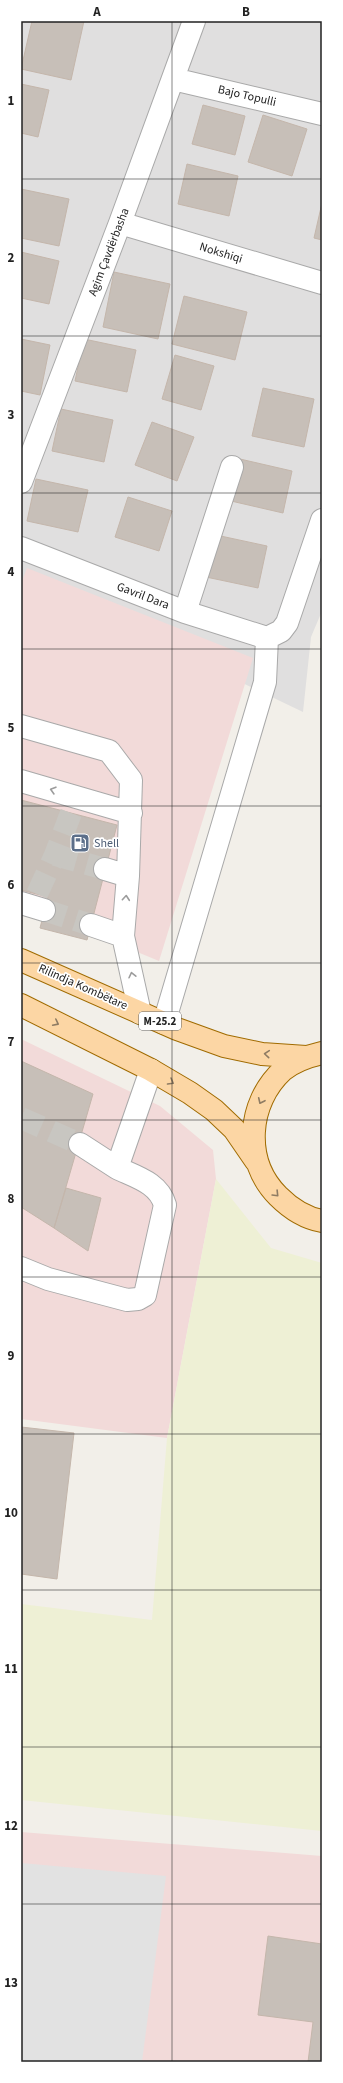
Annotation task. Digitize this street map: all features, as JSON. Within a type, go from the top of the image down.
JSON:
[{"type":"main road","name":"Rilindja Kombëtare","points":[[21,960],[140,1013],[224,1046],[262,1054],[314,1055]]},
{"type":"main road","name":"M-25.2","points":[[21,1005],[151,1070],[214,1110],[234,1129],[256,1161],[268,1186],[287,1206],[312,1219],[322,1221]]},
{"type":"main road","name":"M-25.2","points":[[256,1161],[253,1136],[256,1112],[264,1094],[284,1070],[314,1055]]},
{"type":"street","name":"Agim Çavdërbasha","points":[[21,482],[120,223],[194,21]]},
{"type":"street","name":"Bajo Topulli","points":[[173,79],[322,114]]},
{"type":"street","name":"Nokshiqi","points":[[120,223],[322,283]]},
{"type":"street","points":[[185,612],[232,467]]},
{"type":"street","points":[[164,1023],[265,682],[267,638],[281,631],[287,623],[322,520]]},
{"type":"street","name":"Gavril Dara","points":[[21,548],[185,612],[267,638]]},
{"type":"street","points":[[21,726],[110,751],[131,780],[128,876],[123,936],[140,1013]]},
{"type":"street","points":[[21,781],[75,806],[131,813]]},
{"type":"street","points":[[105,869],[128,876]]},
{"type":"street","points":[[91,924],[123,936]]},
{"type":"street","points":[[118,1168],[151,1070]]},
{"type":"street","points":[[21,1268],[48,1279],[127,1300],[138,1299],[145,1295],[165,1205],[162,1196],[156,1188],[145,1181],[118,1168],[80,1144]]},
{"type":"shaded area","points":[[21,21],[322,21],[322,611],[311,637],[303,712],[37,584],[21,631]]},
{"type":"shaded area","points":[[27,568],[253,658],[159,961],[21,904],[21,584]]},
{"type":"shaded area","points":[[21,1039],[160,1106],[213,1150],[216,1179],[167,1438],[21,1419]]},
{"type":"shaded area","points":[[21,1832],[322,1856],[322,2062],[21,2062]]},
{"type":"shaded area","points":[[21,1863],[166,1876],[142,2062],[21,2062]]},
{"type":"green space","points":[[216,1179],[271,1248],[322,1263],[322,1831],[21,1800],[21,1604],[152,1620],[167,1438]]},
{"type":"building","points":[[32,21],[84,21],[71,80],[21,69]]},
{"type":"building","points":[[21,84],[49,90],[38,137],[21,133]]},
{"type":"building","points":[[203,105],[245,116],[235,155],[192,144]]},
{"type":"building","points":[[263,115],[307,129],[292,176],[248,162]]},
{"type":"building","points":[[187,164],[238,176],[229,216],[178,204]]},
{"type":"building","points":[[21,189],[69,199],[59,246],[21,238]]},
{"type":"building","points":[[322,203],[322,240],[314,238]]},
{"type":"building","points":[[21,252],[59,261],[49,304],[21,298]]},
{"type":"building","points":[[114,272],[170,284],[158,339],[103,327]]},
{"type":"building","points":[[184,296],[247,312],[235,360],[172,344]]},
{"type":"building","points":[[21,339],[50,345],[40,395],[21,391]]},
{"type":"building","points":[[84,339],[136,350],[127,392],[75,381]]},
{"type":"building","points":[[175,355],[214,366],[201,410],[162,399]]},
{"type":"building","points":[[263,388],[314,399],[304,447],[252,436]]},
{"type":"building","points":[[61,409],[113,420],[104,462],[52,451]]},
{"type":"building","points":[[152,422],[194,437],[177,481],[135,465]]},
{"type":"building","points":[[240,459],[292,471],[283,513],[231,501]]},
{"type":"building","points":[[36,479],[88,490],[78,532],[27,521]]},
{"type":"building","points":[[128,497],[172,511],[159,551],[115,537]]},
{"type":"building","points":[[216,535],[267,546],[258,588],[206,577]]},
{"type":"building","points":[[21,800],[117,825],[87,940],[40,928],[48,897],[21,890]]},
{"type":"building","points":[[21,1061],[93,1094],[54,1228],[21,1207]]},
{"type":"building","points":[[66,1188],[101,1198],[88,1251],[54,1228]]},
{"type":"building","points":[[21,1427],[74,1433],[57,1579],[21,1574]]},
{"type":"building","points":[[268,1936],[322,1944],[322,2062],[308,2062],[313,2022],[258,2015]]},
{"type":"tunnel","points":[[37,894],[55,855],[71,813]]},
{"type":"tunnel","points":[[55,855],[105,869]]},
{"type":"tunnel","points":[[44,910],[91,925]]},
{"type":"tunnel","points":[[21,1118],[80,1144]]},
{"type":"place","name":"Shell","points":[[80,843]]}]
